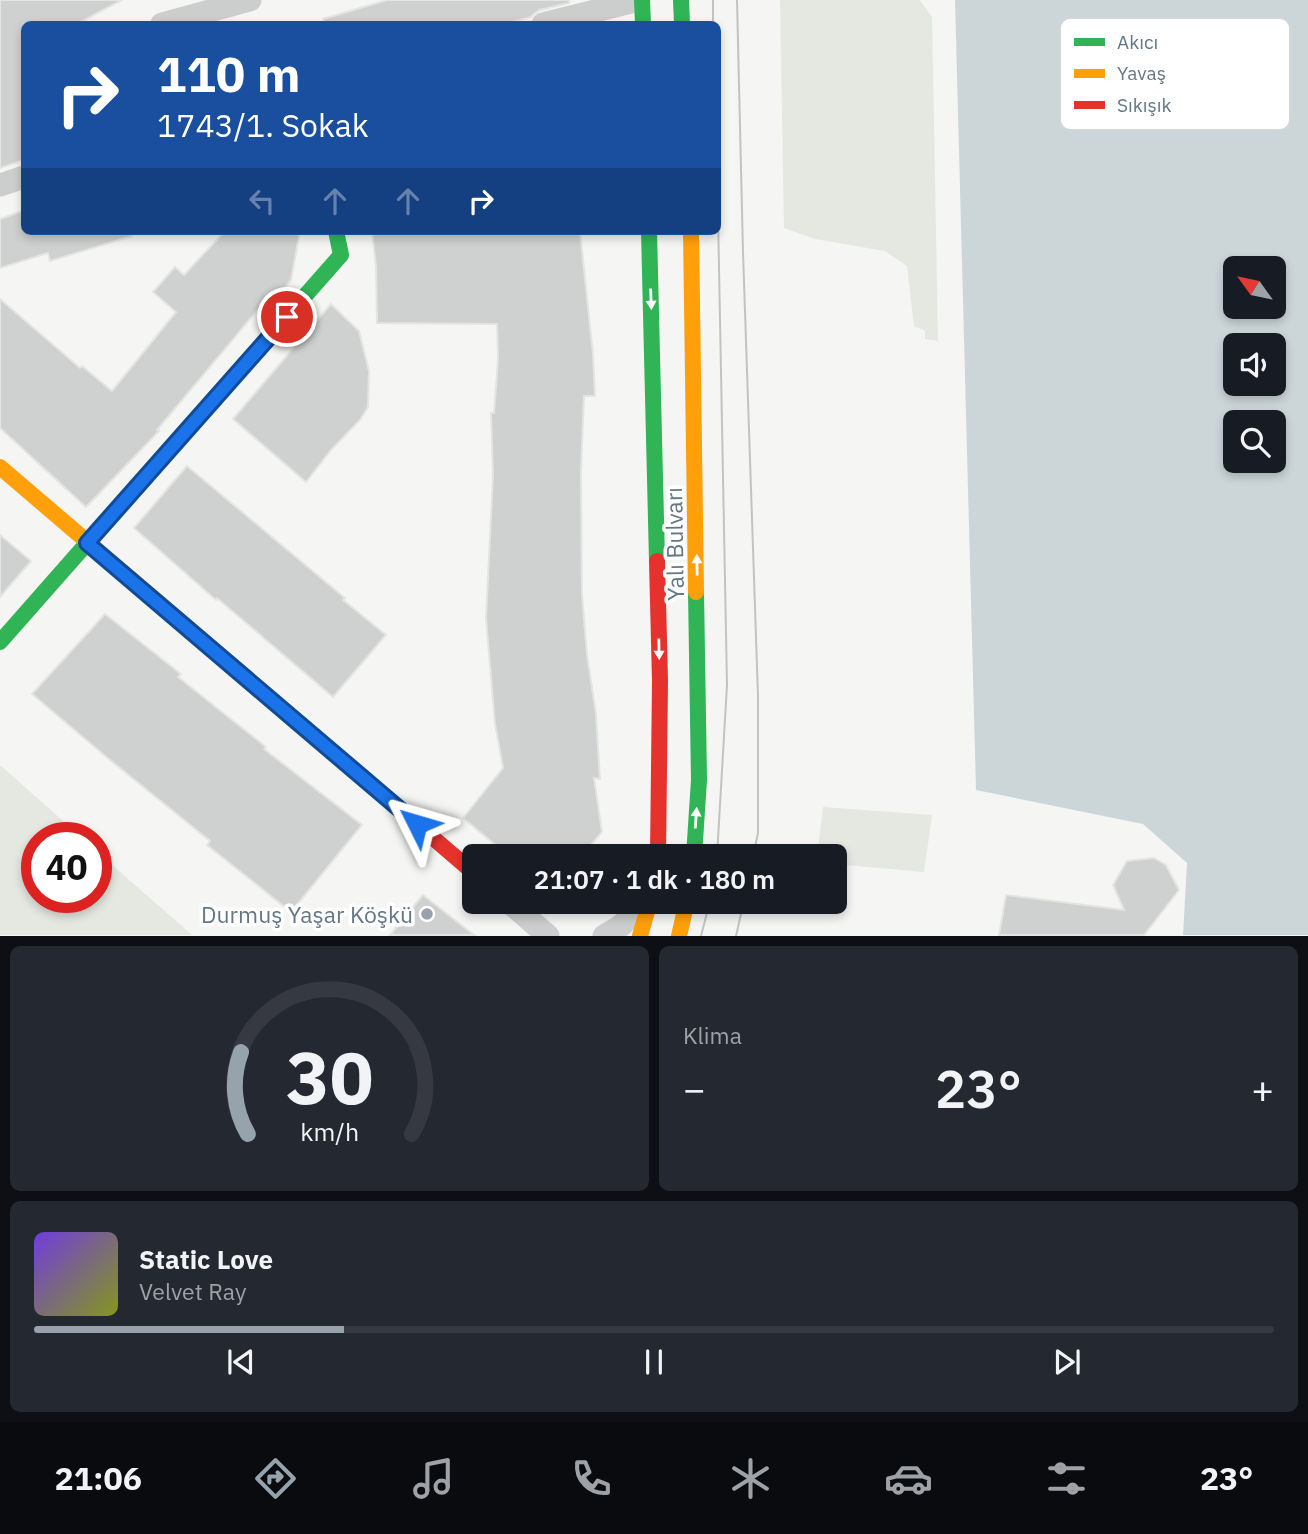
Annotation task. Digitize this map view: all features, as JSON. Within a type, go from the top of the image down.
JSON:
[{"type":"main road","points":[[640,0],[643,21]]},
{"type":"main road","points":[[681,0],[682,21]]},
{"type":"main road","points":[[0,642],[341,255],[337,235]]},
{"type":"main road","name":"Yalı Bulvarı","points":[[649,235],[660,667],[658,844]]},
{"type":"main road","name":"Yalı Bulvarı","points":[[691,235],[699,754],[695,844]]},
{"type":"main road","points":[[0,467],[462,863]]},
{"type":"main road","points":[[640,936],[647,914]]},
{"type":"main road","points":[[679,936],[684,914]]},
{"type":"street","points":[[173,21],[250,0]]},
{"type":"street","points":[[556,21],[640,0]]},
{"type":"street","points":[[0,185],[21,178]]},
{"type":"street","points":[[523,914],[548,936]]},
{"type":"street","points":[[604,936],[622,925],[631,914]]},
{"type":"shaded area","points":[[780,0],[920,0],[932,17],[938,341],[925,339],[925,331],[914,326],[907,266],[885,251],[815,239],[784,228]]},
{"type":"shaded area","points":[[955,0],[1308,0],[1308,935],[1183,935],[1187,863],[1143,824],[976,790]]},
{"type":"shaded area","points":[[0,765],[64,822],[21,822],[21,913],[112,913],[112,865],[192,935],[0,935]]},
{"type":"shaded area","points":[[823,807],[932,815],[924,872],[847,865],[847,844],[818,844]]},
{"type":"building","points":[[0,0],[122,0],[83,21],[21,21],[21,161],[0,168]]},
{"type":"building","points":[[387,0],[569,0],[569,3],[540,10],[531,17],[516,21],[323,19]]},
{"type":"building","points":[[21,211],[21,235],[132,236],[50,261],[48,253],[0,268],[0,219]]},
{"type":"building","points":[[221,235],[299,235],[291,280],[265,312],[260,307],[157,430],[159,431],[86,507],[0,428],[0,299],[80,368],[82,366],[112,391],[176,312],[153,292],[175,267],[184,275]]},
{"type":"building","points":[[372,235],[580,235],[595,396],[584,396],[581,471],[582,594],[587,655],[596,714],[600,779],[594,778],[602,832],[592,844],[494,844],[463,818],[503,768],[495,724],[486,618],[493,475],[491,413],[494,413],[498,359],[497,324],[377,323]]},
{"type":"building","points":[[331,304],[359,331],[369,371],[368,407],[360,420],[331,450],[306,482],[233,419]]},
{"type":"building","points":[[187,466],[386,635],[333,697],[134,528]]},
{"type":"building","points":[[0,535],[31,561],[0,597]]},
{"type":"building","points":[[105,614],[181,674],[178,677],[266,747],[264,749],[362,825],[291,912],[207,845],[210,841],[32,694]]},
{"type":"building","points":[[1154,858],[1166,865],[1179,890],[1144,935],[999,935],[1006,895],[1124,910],[1113,885],[1127,861]]},
{"type":"building","name":"Durmuş Yaşar Köşkü","points":[[423,895],[474,935],[390,935]]},
{"type":"tram line","points":[[713,0],[713,21]]},
{"type":"tram line","points":[[737,0],[758,696],[758,833],[756,844]]},
{"type":"tram line","points":[[718,235],[727,685],[718,844]]},
{"type":"tram line","points":[[701,936],[707,914]]},
{"type":"tram line","points":[[736,936],[741,914]]},
{"type":"traffic: fast","points":[[642,0],[643,21]]},
{"type":"traffic: fast","points":[[681,0],[682,21]]},
{"type":"traffic: fast","points":[[0,642],[341,255],[337,235]]},
{"type":"traffic: fast","points":[[649,235],[657,561]]},
{"type":"traffic: fast","points":[[695,844],[699,780],[696,592]]},
{"type":"traffic: slow","points":[[691,235],[696,592]]},
{"type":"traffic: slow","points":[[0,467],[312,734]]},
{"type":"traffic: slow","points":[[640,936],[646,914]]},
{"type":"traffic: slow","points":[[679,936],[684,914]]},
{"type":"traffic: jam","points":[[657,561],[660,681],[658,844]]},
{"type":"traffic: jam","points":[[312,734],[462,863]]},
{"type":"place","name":"Durmuş Yaşar Köşkü","points":[[427,914]]},
{"type":"route","points":[[287,317],[87,543],[417,824]]}]
